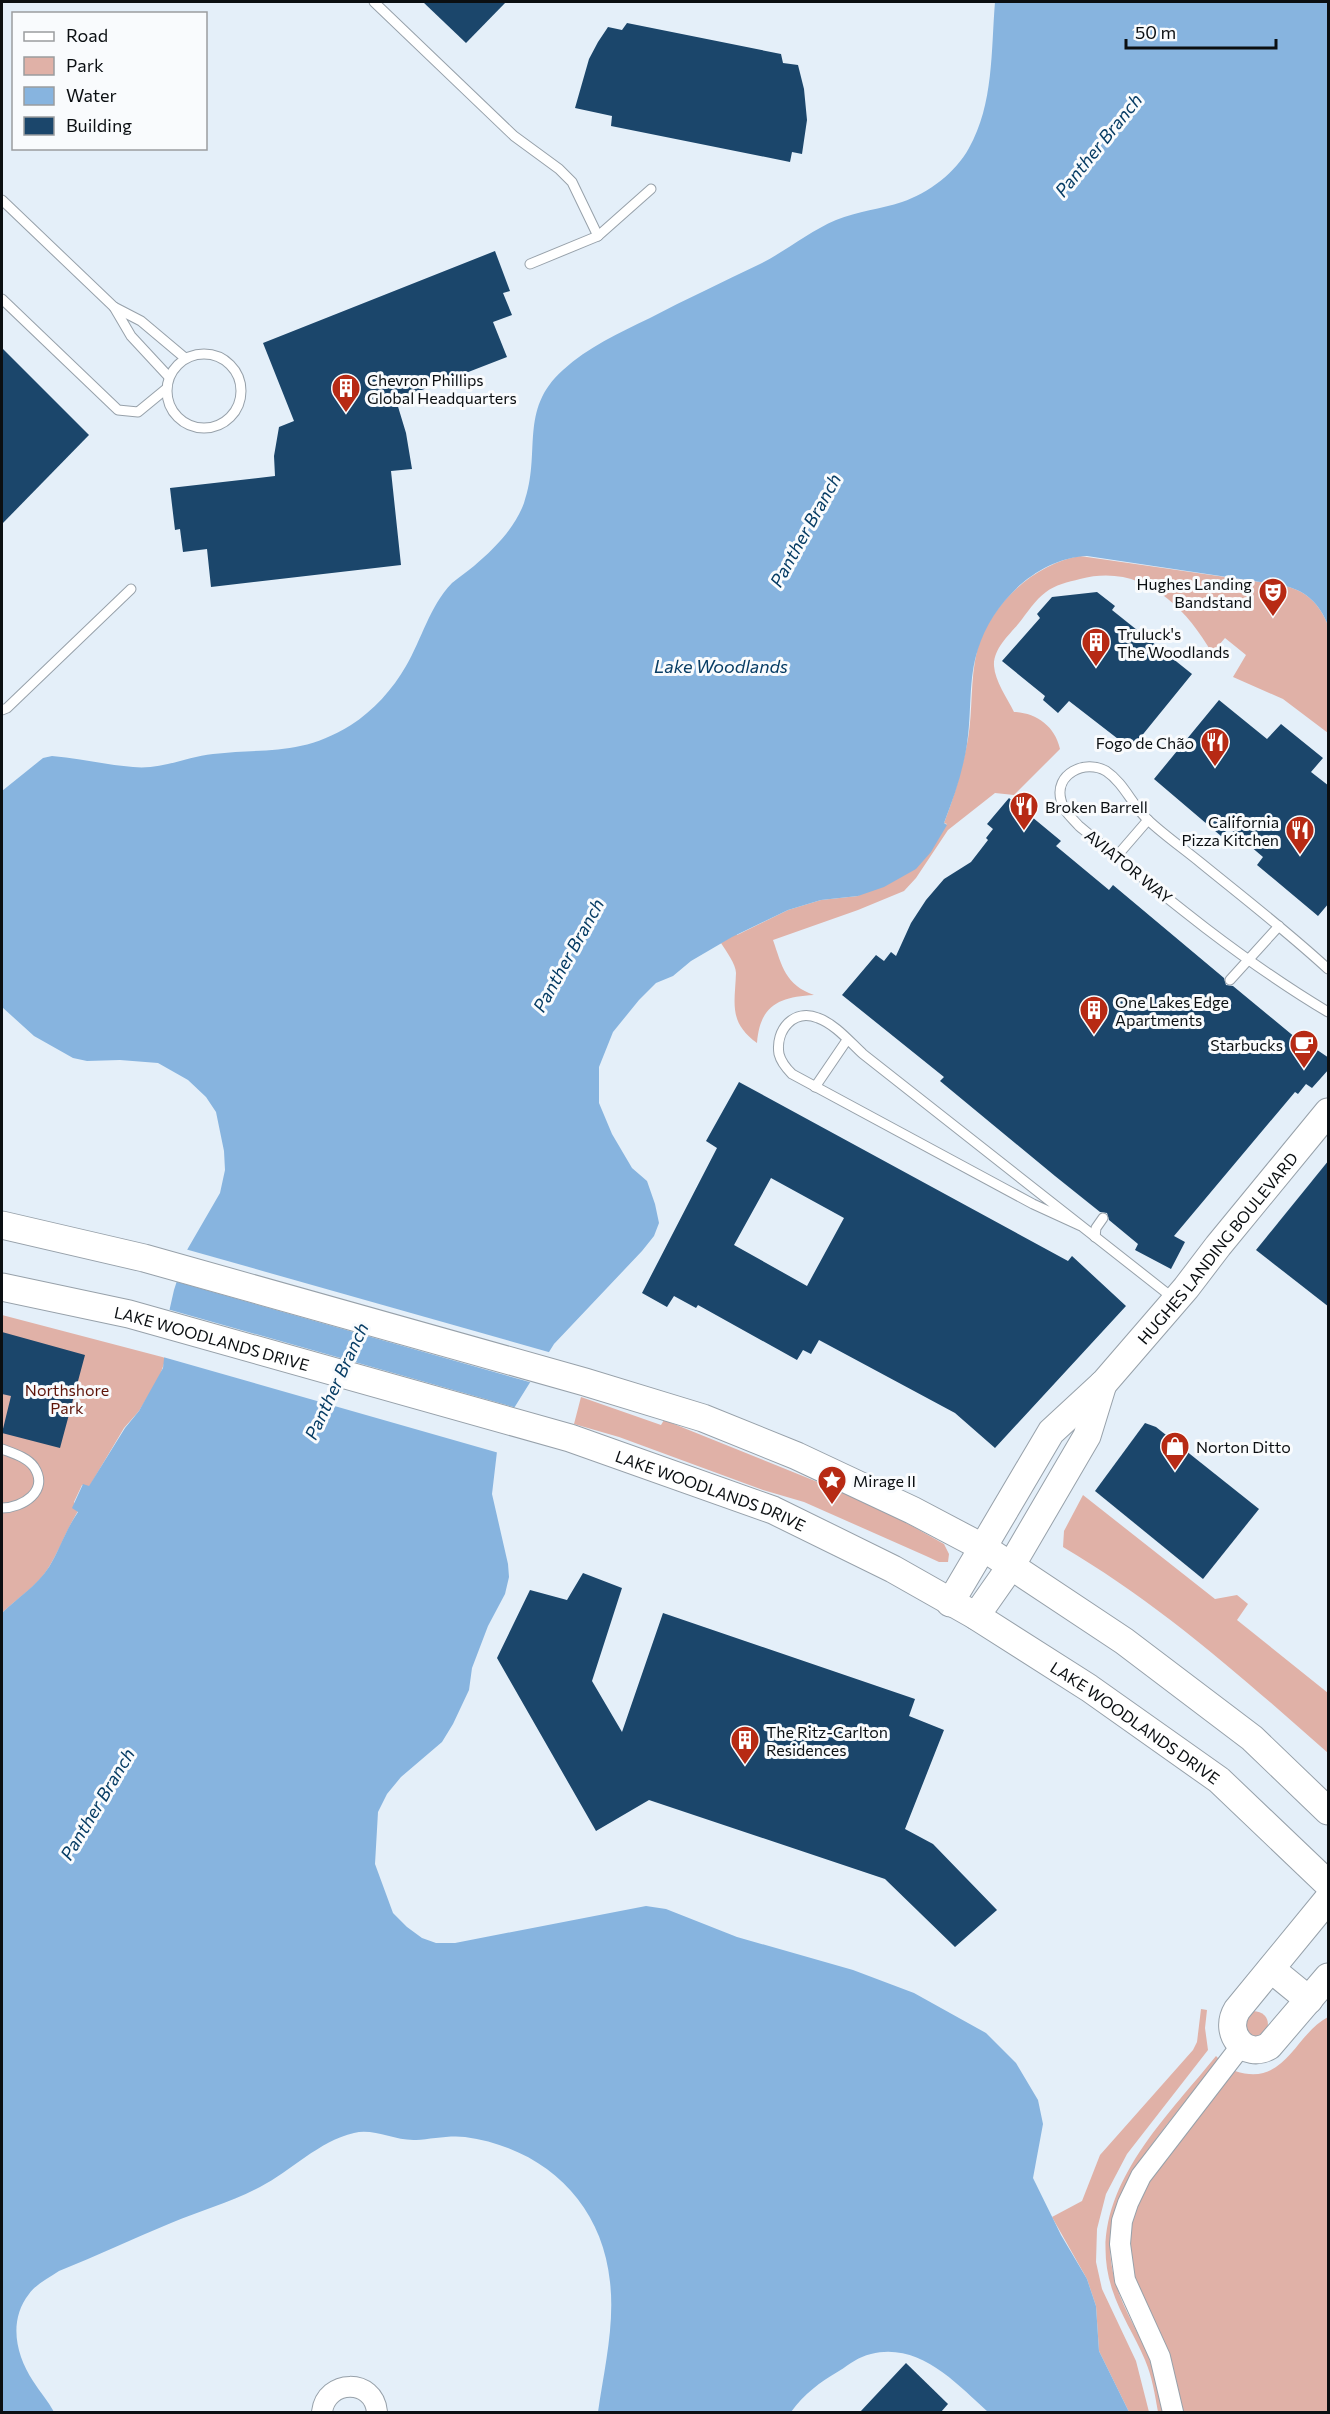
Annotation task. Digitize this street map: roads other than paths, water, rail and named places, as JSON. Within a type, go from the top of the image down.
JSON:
[{"type":"main road","name":"HUGHES LANDING BOULEVARD","points":[[951,1603],[1051,1432],[1104,1383],[1186,1288],[1329,1112]]},
{"type":"main road","points":[[2,1225],[144,1258],[585,1382],[703,1418],[797,1456],[912,1510],[984,1548],[1124,1641],[1252,1738],[1329,1811]]},
{"type":"main road","name":"LAKE WOODLANDS DRIVE","points":[[2,1287],[129,1314],[570,1438],[773,1510],[893,1569],[976,1616],[1089,1688],[1219,1780],[1329,1884]]},
{"type":"main road","name":"HUGHES LANDING BOULEVARD","points":[[976,1616],[1011,1566],[1087,1436],[1104,1383]]},
{"type":"main road","points":[[1329,1899],[1233,2016],[1232,2031],[1241,2046],[1254,2050],[1269,2046],[1329,1977]]},
{"type":"main road","points":[[1271,1969],[1309,2000]]},
{"type":"street","points":[[1173,2412],[1160,2357],[1125,2280],[1120,2244],[1122,2222],[1141,2176],[1241,2046]]},
{"type":"street","points":[[322,2412],[326,2398],[332,2392],[349,2386],[358,2387],[367,2392],[374,2399],[377,2412]]},
{"type":"lane","points":[[374,2],[514,136],[559,169],[572,182],[598,236]]},
{"type":"lane","points":[[530,264],[598,236],[651,189]]},
{"type":"lane","points":[[2,200],[114,307],[131,336],[169,377]]},
{"type":"lane","points":[[2,299],[118,410],[138,412],[166,389]]},
{"type":"lane","points":[[114,307],[141,321],[185,358]]},
{"type":"lane","points":[[197,354],[209,354],[221,357],[231,365],[238,375],[241,399],[228,420],[217,426],[205,428],[182,421],[173,412],[166,389],[169,377],[178,363],[197,354]]},
{"type":"lane","points":[[2,710],[7,708],[131,589]]},
{"type":"lane","name":"AVIATOR WAY","points":[[1329,969],[1148,820],[1122,785],[1104,770],[1087,766],[1076,768],[1063,781],[1060,797],[1065,811],[1079,826],[1279,983],[1329,1012]]},
{"type":"lane","points":[[1116,857],[1148,820]]},
{"type":"lane","points":[[1230,980],[1279,926]]},
{"type":"lane","points":[[1081,1226],[1033,1203],[792,1074],[783,1064],[779,1053],[782,1028],[789,1020],[803,1015],[817,1017],[1175,1299]]},
{"type":"lane","points":[[815,1087],[847,1040]]},
{"type":"lane","points":[[1095,1236],[1096,1228],[1103,1218]]},
{"type":"lane","points":[[2,1449],[30,1463],[35,1468],[38,1478],[34,1495],[29,1500],[17,1507],[2,1508]]},
{"type":"water","name":"Lake Woodlands","points":[[995,2],[1328,2],[1328,625],[1316,604],[1298,590],[1281,585],[1087,556],[1051,565],[1034,574],[1005,600],[994,615],[978,649],[971,684],[965,754],[958,784],[944,823],[947,825],[931,852],[916,869],[884,887],[858,896],[821,900],[788,910],[732,937],[691,961],[673,976],[656,983],[613,1032],[599,1067],[599,1103],[612,1134],[632,1168],[647,1181],[659,1223],[654,1236],[642,1251],[554,1344],[506,1421],[498,1443],[492,1494],[508,1564],[509,1577],[505,1594],[488,1626],[472,1668],[469,1690],[453,1724],[442,1742],[401,1777],[387,1794],[378,1812],[375,1864],[393,1913],[422,1938],[436,1943],[455,1943],[646,1906],[666,1909],[737,1937],[853,1970],[914,1993],[986,2033],[1016,2063],[1038,2100],[1043,2124],[1033,2178],[1061,2235],[1087,2279],[1096,2306],[1099,2351],[1129,2412],[988,2412],[950,2378],[921,2359],[888,2352],[871,2354],[854,2361],[813,2389],[791,2412],[598,2412],[610,2331],[610,2282],[605,2253],[595,2227],[581,2204],[564,2184],[543,2167],[520,2153],[494,2143],[465,2137],[408,2140],[362,2132],[341,2137],[317,2149],[272,2180],[249,2192],[59,2271],[39,2284],[22,2304],[18,2315],[17,2338],[27,2371],[54,2412],[2,2412],[2,1613],[33,1586],[49,1567],[78,1512],[72,1508],[83,1484],[89,1486],[125,1428],[139,1411],[163,1368],[169,1312],[174,1290],[187,1250],[220,1193],[225,1170],[224,1151],[216,1112],[206,1097],[188,1080],[158,1063],[120,1060],[87,1061],[73,1058],[34,1036],[2,1007],[2,791],[43,758],[52,756],[123,766],[154,767],[213,754],[284,749],[316,742],[351,725],[367,713],[382,699],[401,675],[444,592],[503,538],[520,512],[529,485],[536,416],[540,401],[549,385],[583,354],[604,341],[760,264],[836,220],[912,198],[931,188],[949,174],[969,148],[983,113],[990,76]]},
{"type":"place","name":"Chevron Phillips Global Headquarters","points":[[346,414]]},
{"type":"place","name":"Hughes Landing Bandstand","points":[[1273,618]]},
{"type":"place","name":"Truluck's The Woodlands","points":[[1096,668]]},
{"type":"place","name":"Fogo de Chão","points":[[1215,768]]},
{"type":"place","name":"Broken Barrell","points":[[1024,832]]},
{"type":"place","name":"California Pizza Kitchen","points":[[1300,856]]},
{"type":"place","name":"One Lakes Edge Apartments","points":[[1094,1036]]},
{"type":"place","name":"Starbucks","points":[[1304,1070]]},
{"type":"place","name":"Norton Ditto","points":[[1175,1472]]},
{"type":"place","name":"Mirage II","points":[[832,1506]]},
{"type":"place","name":"The Ritz-Carlton Residences","points":[[745,1766]]},
{"type":"water label","name":"Panther Branch","points":[[1098,145]]},
{"type":"water label","name":"Panther Branch","points":[[805,530]]},
{"type":"water label","name":"Panther Branch","points":[[568,955]]},
{"type":"water label","name":"Panther Branch","points":[[336,1381]]},
{"type":"water label","name":"Panther Branch","points":[[97,1804]]},
{"type":"park label","name":"Northshore Park","points":[[67,1398]]}]
